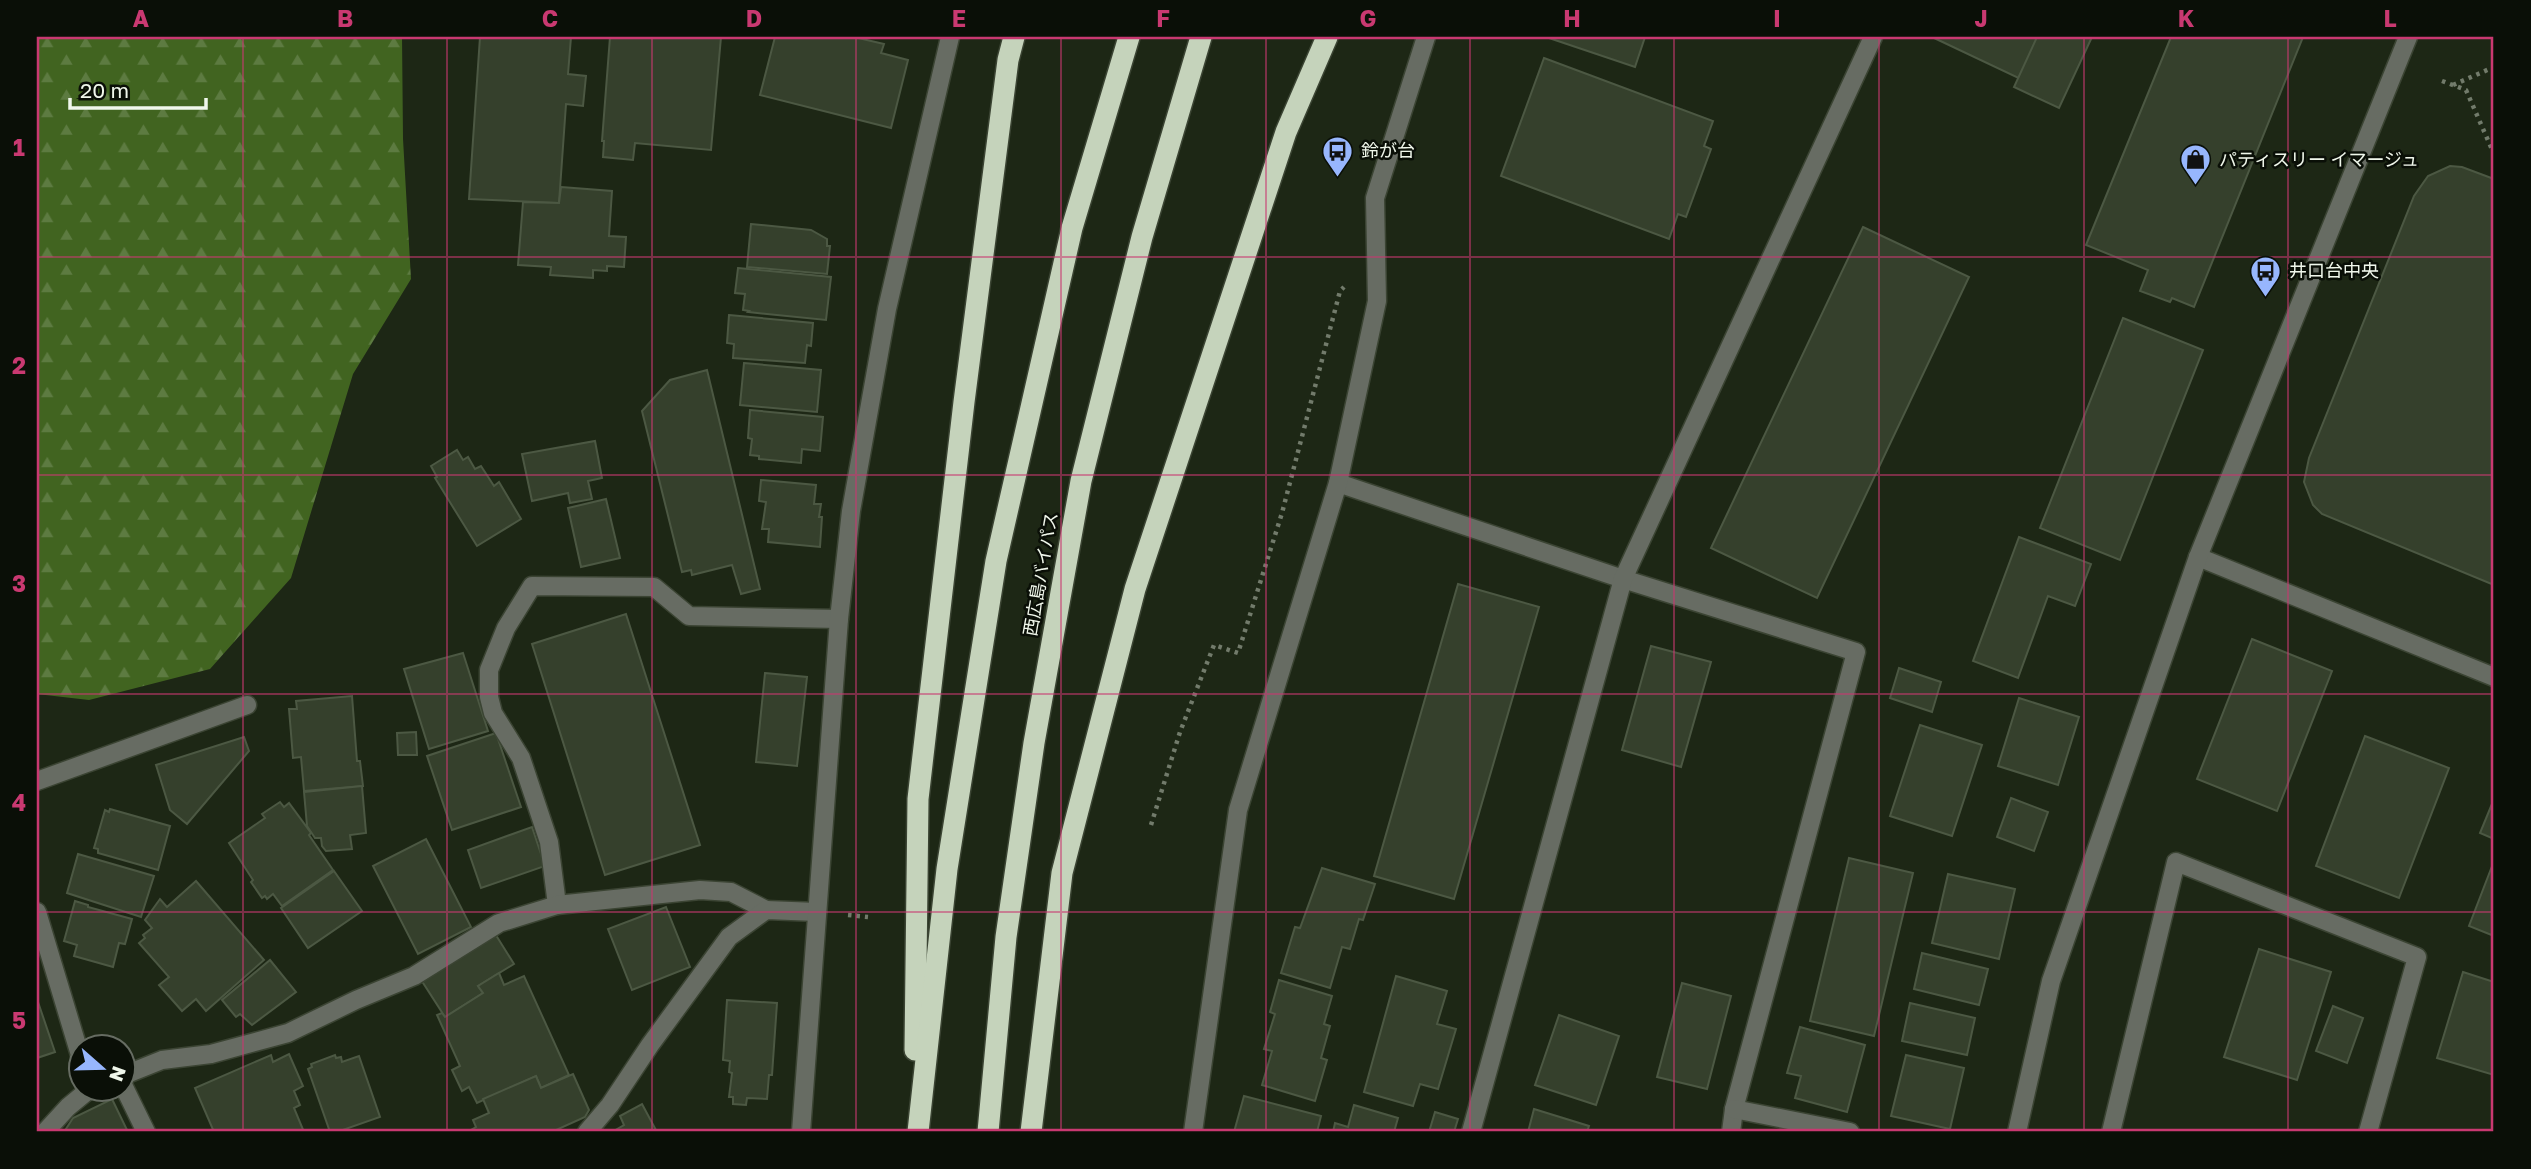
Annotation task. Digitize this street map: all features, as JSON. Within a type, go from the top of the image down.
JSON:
[{"type":"highway","points":[[916,1132],[918,799],[964,402],[1008,60],[1014,37]]},
{"type":"highway","points":[[916,1132],[947,869],[996,561],[1072,228],[1129,37]]},
{"type":"highway","name":"西広島バイパス","points":[[988,1132],[1006,937],[1034,743],[1081,481],[1142,237],[1201,37]]},
{"type":"highway","points":[[1031,1132],[1062,873],[1135,589],[1286,132],[1327,37]]},
{"type":"street","points":[[801,1132],[839,619],[851,511],[884,321],[950,37]]},
{"type":"street","points":[[1193,1132],[1238,810],[1338,483],[1377,301],[1375,198],[1426,37]]},
{"type":"street","points":[[1471,1132],[1623,579],[1873,37]]},
{"type":"street","points":[[2017,1132],[2051,981],[2198,557],[2408,37]]},
{"type":"street","points":[[1338,483],[1623,579],[1856,652],[1734,1109],[1731,1132]]},
{"type":"street","points":[[2198,557],[2494,677]]},
{"type":"street","points":[[557,905],[549,842],[521,758],[494,713],[489,697],[489,670],[506,628],[531,586],[654,587],[689,616],[839,619]]},
{"type":"street","points":[[37,781],[247,705]]},
{"type":"street","points":[[2111,1132],[2176,862],[2417,957],[2368,1132]]},
{"type":"street","points":[[136,1070],[162,1060],[211,1054],[288,1032],[414,976],[499,923],[557,905],[700,890],[731,892],[766,910],[817,912]]},
{"type":"street","points":[[587,1132],[610,1105],[729,937],[766,910]]},
{"type":"street","points":[[37,912],[73,1032]]},
{"type":"street","points":[[45,1132],[74,1102]]},
{"type":"street","points":[[131,1102],[146,1132]]},
{"type":"street","points":[[1734,1109],[1850,1132]]},
{"type":"path","points":[[2452,85],[2494,67]]},
{"type":"path","points":[[2442,81],[2466,90],[2494,154]]},
{"type":"path","points":[[1151,825],[1180,732],[1214,645],[1237,653],[1282,513],[1340,291],[1377,259]]},
{"type":"green space","points":[[37,37],[402,37],[403,139],[411,279],[353,374],[291,578],[210,669],[89,700],[37,694]]},
{"type":"building","points":[[480,37],[571,37],[568,74],[586,76],[583,106],[566,104],[559,203],[469,199]]},
{"type":"building","points":[[610,37],[721,37],[711,150],[635,143],[633,160],[603,157]]},
{"type":"building","points":[[775,37],[854,37],[884,44],[881,53],[908,60],[891,128],[760,95]]},
{"type":"building","points":[[1546,37],[1645,37],[1635,67]]},
{"type":"building","points":[[1932,37],[2051,37],[2029,83]]},
{"type":"building","points":[[2037,37],[2092,37],[2059,108],[2014,87]]},
{"type":"building","points":[[2171,37],[2303,37],[2194,307],[2172,298],[2170,302],[2140,291],[2148,270],[2086,245]]},
{"type":"building","points":[[1544,58],[1713,121],[1704,146],[1711,149],[1686,217],[1678,214],[1669,239],[1501,176]]},
{"type":"building","points":[[2450,166],[2462,167],[2494,179],[2494,585],[2322,514],[2313,505],[2304,482],[2309,458],[2414,196],[2428,176]]},
{"type":"building","points":[[561,187],[612,191],[609,236],[626,237],[624,267],[607,266],[607,271],[593,270],[593,278],[550,275],[551,267],[518,265],[523,202],[559,203]]},
{"type":"building","points":[[751,224],[811,230],[827,239],[827,246],[830,246],[827,274],[747,267]]},
{"type":"building","points":[[1863,227],[1969,277],[1817,598],[1711,548]]},
{"type":"building","points":[[738,268],[831,277],[826,320],[743,310],[745,294],[735,293]]},
{"type":"building","points":[[729,315],[813,323],[811,346],[807,345],[805,363],[733,358],[734,344],[727,343]]},
{"type":"building","points":[[2123,318],[2203,350],[2120,560],[2040,528]]},
{"type":"building","points":[[744,363],[821,370],[817,412],[740,405]]},
{"type":"building","points":[[707,370],[760,589],[741,594],[732,565],[692,575],[691,570],[682,572],[642,411],[670,380]]},
{"type":"building","points":[[750,410],[823,417],[820,451],[802,449],[801,463],[759,459],[759,456],[750,455]]},
{"type":"building","points":[[595,441],[602,478],[588,481],[592,499],[570,503],[568,493],[532,501],[522,454]]},
{"type":"building","points":[[457,450],[463,460],[468,457],[475,469],[481,466],[494,486],[499,482],[521,519],[477,546],[435,478],[437,477],[431,466]]},
{"type":"building","points":[[761,480],[816,485],[814,504],[821,504],[819,517],[822,517],[820,547],[768,542],[769,529],[762,529],[766,502],[759,501]]},
{"type":"building","points":[[606,499],[620,558],[581,567],[568,508]]},
{"type":"building","points":[[2019,537],[2091,564],[2075,606],[2048,596],[2018,678],[1973,661]]},
{"type":"building","points":[[1458,584],[1539,607],[1454,899],[1374,876]]},
{"type":"building","points":[[626,614],[700,845],[605,875],[532,644]]},
{"type":"building","points":[[2252,639],[2332,671],[2277,811],[2197,779]]},
{"type":"building","points":[[1651,646],[1711,662],[1681,767],[1622,750]]},
{"type":"building","points":[[463,653],[488,731],[429,749],[404,669]]},
{"type":"building","points":[[1899,668],[1941,682],[1932,712],[1890,698]]},
{"type":"building","points":[[765,673],[807,677],[797,766],[756,762]]},
{"type":"building","points":[[352,696],[357,761],[360,761],[363,786],[304,791],[301,757],[293,758],[289,709],[297,709],[296,701]]},
{"type":"building","points":[[2019,698],[2079,717],[2058,785],[1998,766]]},
{"type":"building","points":[[1920,725],[1982,745],[1952,836],[1890,816]]},
{"type":"building","points":[[416,732],[417,755],[398,755],[397,733]]},
{"type":"building","points":[[496,733],[521,807],[452,830],[427,756]]},
{"type":"building","points":[[2365,736],[2449,768],[2399,898],[2316,866]]},
{"type":"building","points":[[244,737],[249,751],[187,824],[170,810],[156,765]]},
{"type":"building","points":[[362,786],[366,833],[350,835],[352,849],[326,851],[321,838],[315,838],[307,826],[304,792]]},
{"type":"building","points":[[2011,798],[2048,812],[2034,851],[1997,837]]},
{"type":"building","points":[[2494,799],[2494,839],[2480,833]]},
{"type":"building","points":[[280,802],[284,807],[289,803],[333,870],[282,906],[273,894],[267,899],[265,896],[262,898],[229,843],[265,818],[262,814]]},
{"type":"building","points":[[110,809],[170,826],[158,870],[98,853],[98,849],[94,848],[105,810],[109,812]]},
{"type":"building","points":[[532,827],[545,866],[481,888],[468,850]]},
{"type":"building","points":[[426,839],[471,927],[418,954],[373,866]]},
{"type":"building","points":[[78,854],[154,876],[141,917],[67,893]]},
{"type":"building","points":[[1849,858],[1913,873],[1874,1036],[1810,1021]]},
{"type":"building","points":[[2494,861],[2494,936],[2469,926]]},
{"type":"building","points":[[1322,868],[1375,884],[1363,920],[1359,919],[1350,949],[1342,947],[1330,988],[1281,973],[1295,927],[1300,928]]},
{"type":"building","points":[[334,871],[362,911],[308,948],[281,908]]},
{"type":"building","points":[[1948,874],[2015,889],[1999,959],[1932,943]]},
{"type":"building","points":[[196,881],[264,960],[206,1011],[196,999],[182,1011],[159,985],[169,977],[139,943],[145,938],[143,935],[152,928],[145,920],[160,899],[167,907]]},
{"type":"building","points":[[75,901],[132,919],[125,944],[119,943],[113,967],[74,956],[77,945],[64,941]]},
{"type":"building","points":[[666,907],[690,967],[632,990],[608,929]]},
{"type":"building","points":[[494,932],[514,964],[478,986],[483,993],[445,1017],[418,975]]},
{"type":"building","points":[[2259,949],[2331,972],[2297,1080],[2224,1057]]},
{"type":"building","points":[[1922,953],[1988,969],[1979,1005],[1914,989]]},
{"type":"building","points":[[270,960],[296,992],[252,1025],[240,1014],[236,1017],[222,1000]]},
{"type":"building","points":[[2463,972],[2494,982],[2494,1075],[2437,1058]]},
{"type":"building","points":[[499,973],[504,985],[524,976],[569,1075],[541,1088],[536,1076],[477,1103],[469,1087],[462,1091],[452,1070],[460,1066],[437,1015],[442,1013],[445,1017],[483,993],[478,986]]},
{"type":"building","points":[[1396,976],[1447,991],[1437,1024],[1456,1029],[1438,1089],[1420,1084],[1413,1106],[1364,1092]]},
{"type":"building","points":[[1279,980],[1332,996],[1324,1024],[1330,1026],[1321,1058],[1327,1060],[1315,1101],[1262,1085],[1272,1051],[1264,1049],[1275,1014],[1270,1012]]},
{"type":"building","points":[[1682,983],[1731,996],[1707,1089],[1657,1077]]},
{"type":"building","points":[[37,999],[55,1052],[37,1058]]},
{"type":"building","points":[[727,1000],[777,1003],[772,1075],[769,1075],[767,1099],[747,1098],[746,1105],[733,1104],[733,1097],[729,1097],[732,1073],[729,1072],[730,1061],[723,1060]]},
{"type":"building","points":[[1910,1003],[1975,1018],[1967,1055],[1902,1041]]},
{"type":"building","points":[[2333,1006],[2363,1018],[2347,1063],[2316,1051]]},
{"type":"building","points":[[1559,1015],[1619,1036],[1596,1105],[1535,1085]]},
{"type":"building","points":[[1800,1027],[1865,1045],[1847,1112],[1795,1098],[1801,1076],[1787,1073]]},
{"type":"building","points":[[289,1054],[303,1086],[294,1091],[300,1105],[294,1108],[304,1132],[214,1132],[195,1088],[271,1055],[273,1062]]},
{"type":"building","points":[[335,1055],[336,1058],[341,1057],[342,1062],[359,1056],[380,1117],[330,1132],[308,1069],[312,1067],[311,1064]]},
{"type":"building","points":[[1906,1055],[1964,1068],[1950,1129],[1891,1116]]},
{"type":"building","points":[[573,1074],[589,1110],[585,1117],[556,1130],[557,1132],[469,1131],[476,1127],[473,1120],[489,1113],[483,1099],[536,1076],[541,1088]]},
{"type":"building","points":[[1244,1096],[1321,1116],[1317,1132],[1234,1132]]},
{"type":"building","points":[[106,1102],[113,1102],[128,1132],[64,1132],[73,1118]]},
{"type":"building","points":[[642,1104],[657,1132],[612,1132],[624,1125],[620,1116]]},
{"type":"building","points":[[1354,1105],[1398,1118],[1394,1132],[1333,1132],[1335,1123],[1348,1127]]},
{"type":"building","points":[[1534,1109],[1589,1126],[1587,1132],[1528,1132]]},
{"type":"building","points":[[1435,1112],[1458,1119],[1454,1132],[1429,1132]]},
{"type":"place","name":"鈴が台","points":[[1338,178]]},
{"type":"place","name":"パティスリー イマージュ","points":[[2196,187]]},
{"type":"place","name":"井口台中央","points":[[2266,298]]}]
